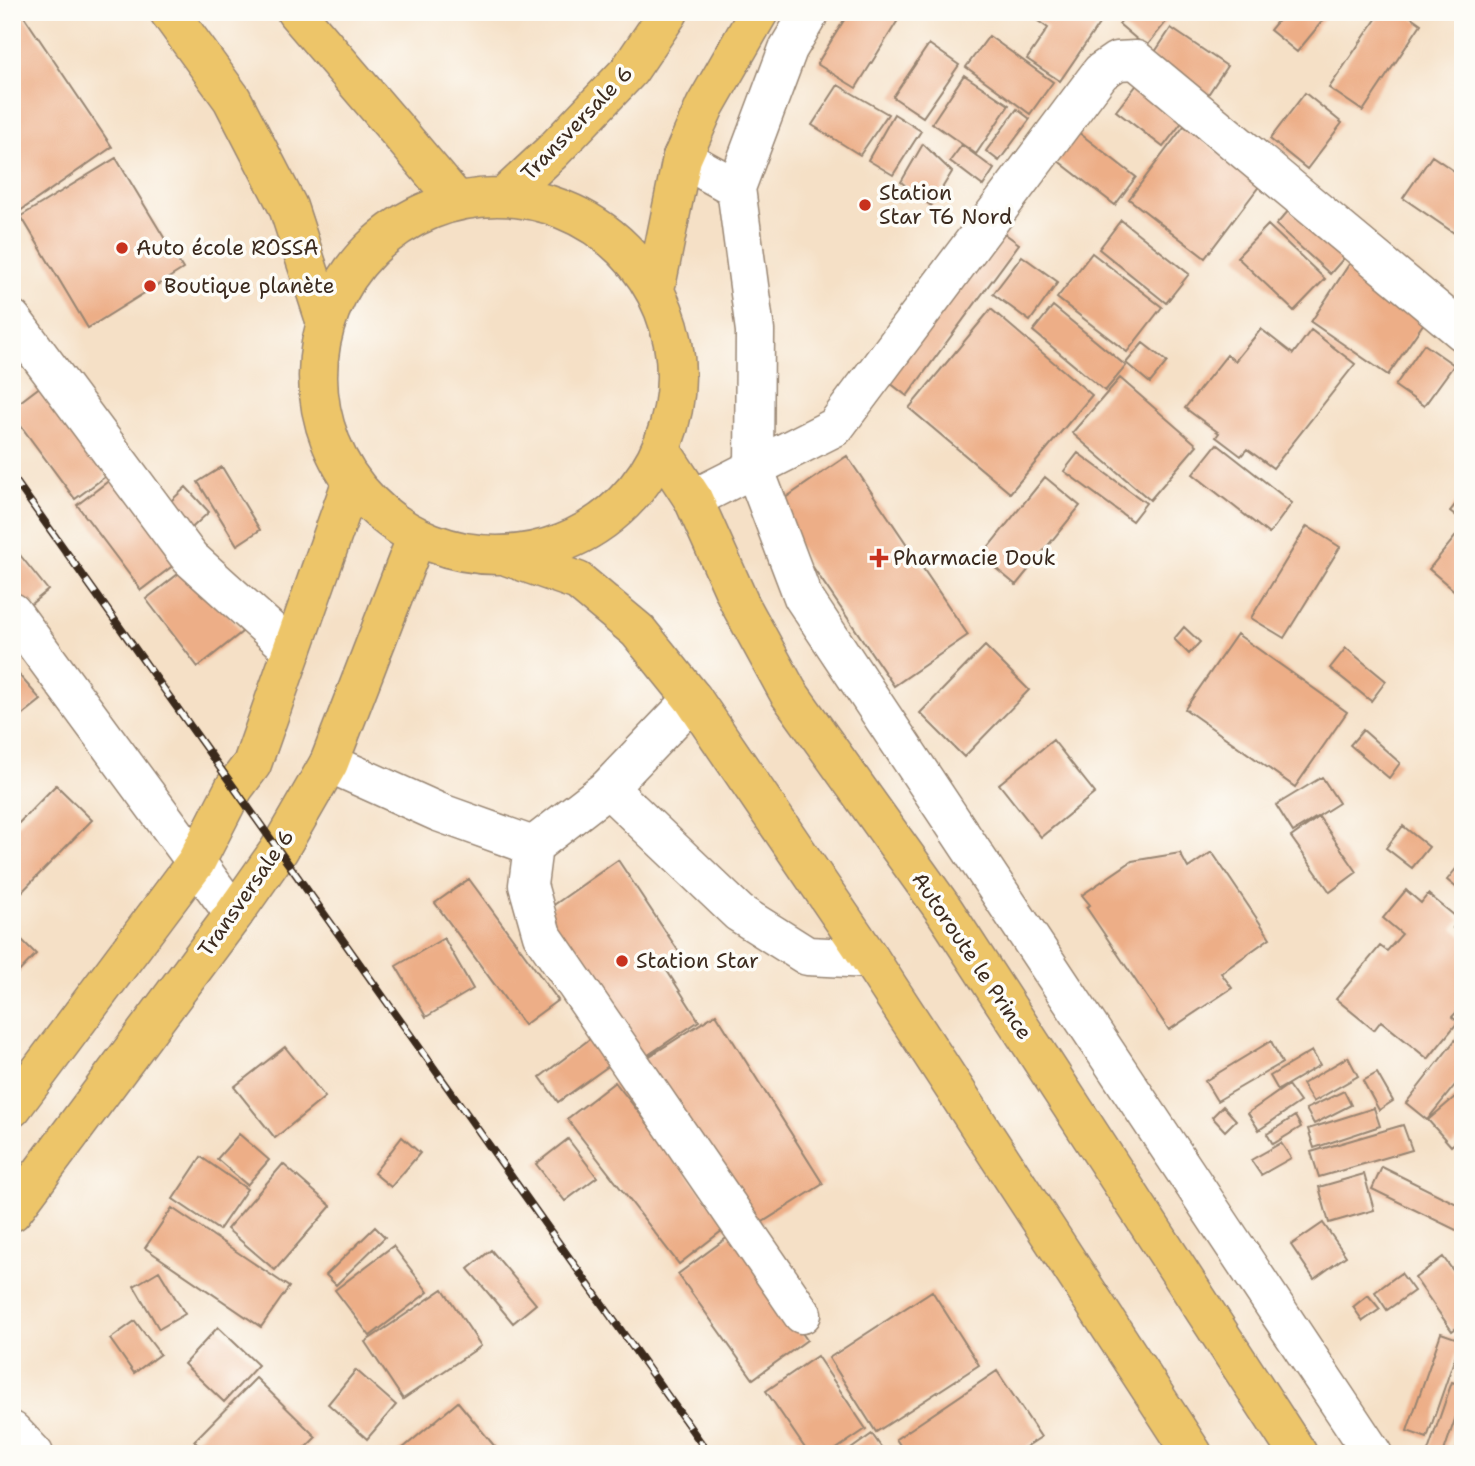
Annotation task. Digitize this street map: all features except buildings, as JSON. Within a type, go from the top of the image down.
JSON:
[{"type":"main road","points":[[169,12],[232,99],[288,207],[325,320],[318,405],[351,484],[416,538],[461,554],[509,557],[578,581],[638,631],[693,699],[870,959],[1193,1454]]},
{"type":"main road","points":[[296,12],[456,200]]},
{"type":"main road","name":"Transversale 6","points":[[505,196],[552,152],[629,71],[669,12]]},
{"type":"main road","points":[[509,557],[571,541],[624,504],[661,450],[675,390],[669,328],[657,281],[682,158],[705,106],[759,12]]},
{"type":"main road","points":[[325,320],[354,266],[398,224],[456,200],[505,196],[554,205],[598,227],[657,281]]},
{"type":"main road","name":"Autoroute le Prince","points":[[661,450],[693,499],[740,604],[788,692],[944,910],[1298,1454]]},
{"type":"main road","points":[[12,1108],[196,862],[234,788],[252,764],[351,484]]},
{"type":"main road","name":"Transversale 6","points":[[12,1212],[279,850],[329,763],[416,538]]},
{"type":"street","points":[[810,12],[788,49],[736,188],[755,331],[754,468],[803,597],[1373,1454]]},
{"type":"street","points":[[693,499],[835,427],[1101,72],[1117,61],[1136,61],[1463,332]]},
{"type":"street","points":[[682,158],[736,188]]},
{"type":"street","points":[[12,319],[190,558],[292,650]]},
{"type":"street","points":[[12,612],[234,914]]},
{"type":"street","points":[[693,699],[608,788],[533,846],[528,885],[542,935],[802,1314]]},
{"type":"street","points":[[329,763],[438,812],[533,846]]},
{"type":"street","points":[[608,788],[739,913],[807,957],[870,959]]},
{"type":"street","points":[[12,1431],[34,1454]]},
{"type":"railway","points":[[12,476],[709,1454]]},
{"type":"place","name":"Station Star T6 Nord","points":[[865,205]]},
{"type":"place","name":"Auto école ROSSA","points":[[122,248]]},
{"type":"place","name":"Boutique planète","points":[[150,286]]},
{"type":"place","name":"Pharmacie Douk","points":[[879,558]]},
{"type":"place","name":"Station Star","points":[[622,961]]}]
